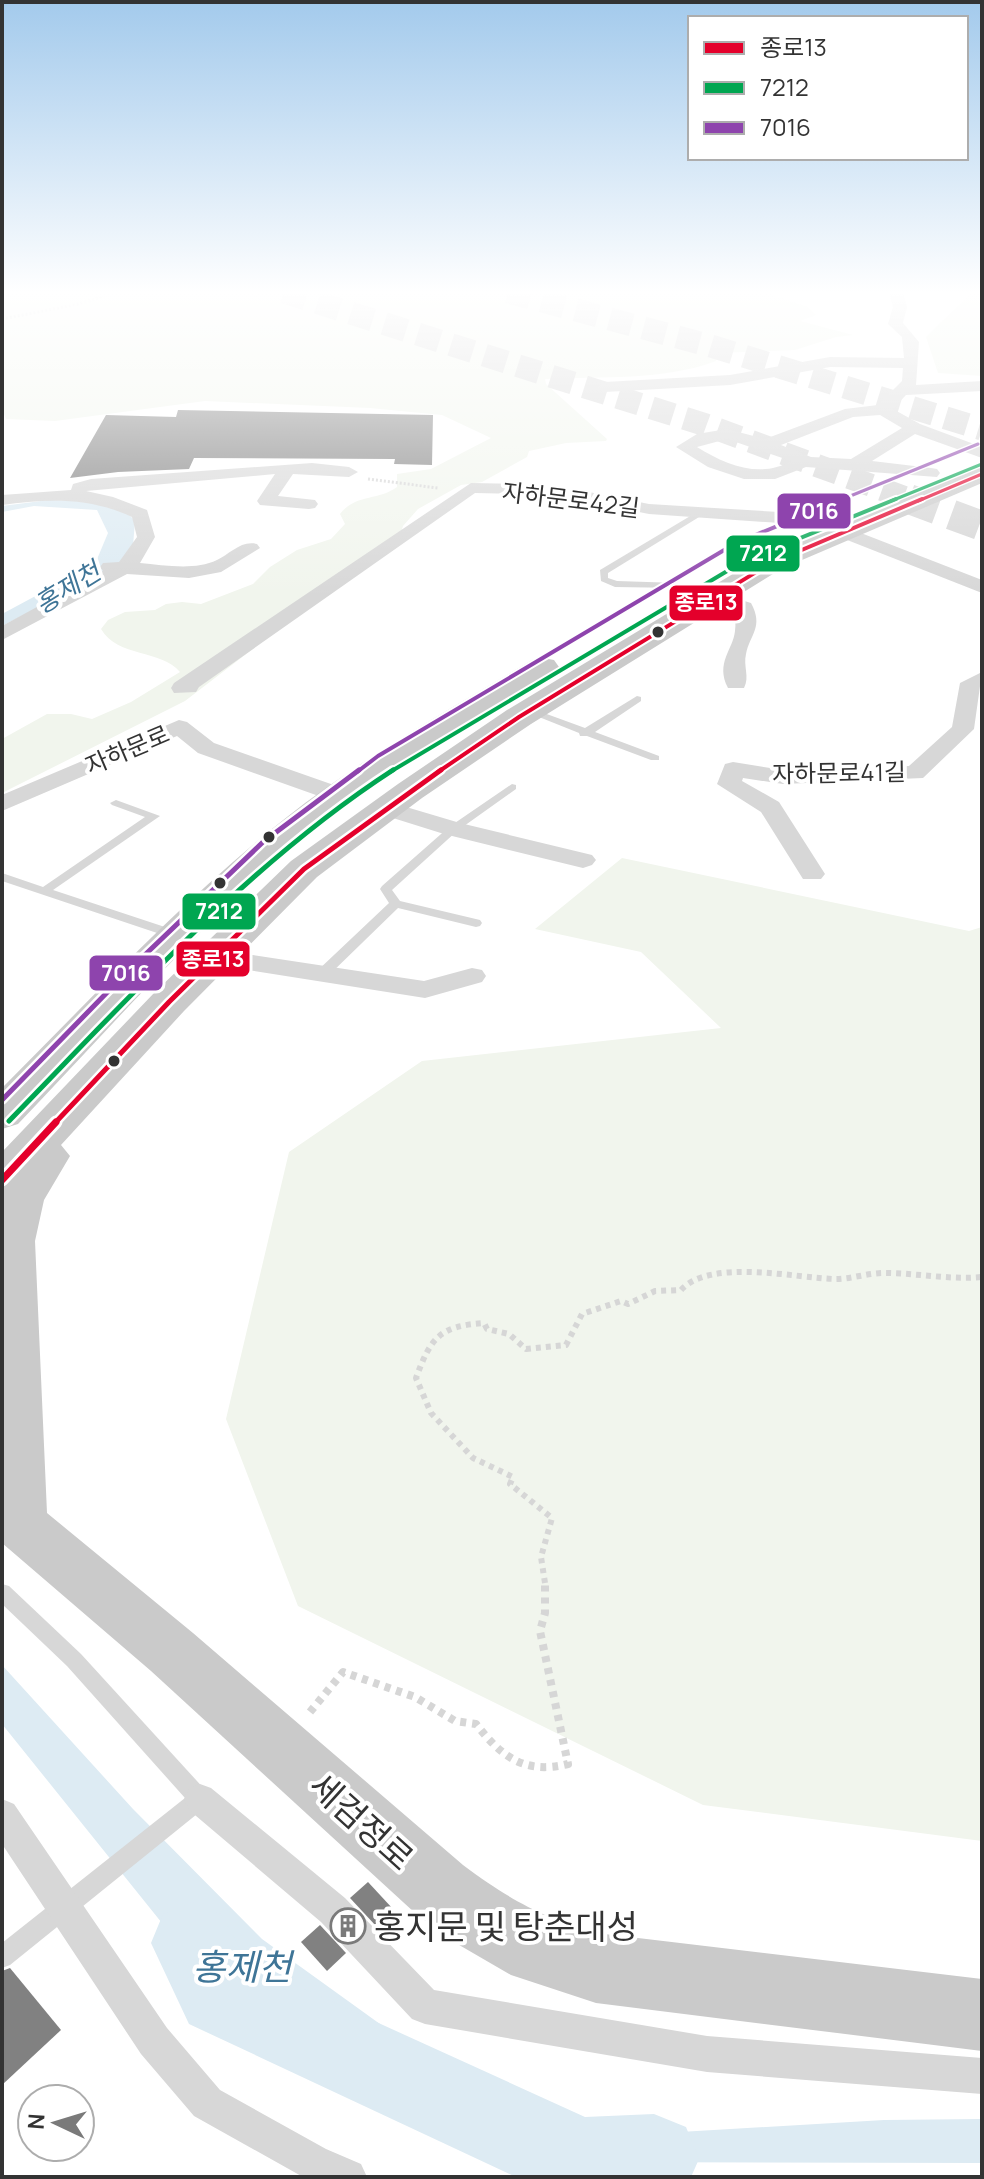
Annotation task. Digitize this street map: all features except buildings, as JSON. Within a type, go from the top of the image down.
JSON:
[{"type":"main road","points":[[2,1180],[213,957],[304,869],[386,808],[529,711],[828,526],[931,473],[982,453]]},
{"type":"main road","points":[[2,1114],[178,936],[270,849],[339,795],[434,732],[740,552],[982,474]]},
{"type":"main road","points":[[11,1517],[18,1411],[8,1370],[11,1241],[20,1200],[84,1094]]},
{"type":"main road","name":"세검정로","points":[[11,1517],[172,1652],[439,1889],[478,1918],[536,1950],[596,1968],[982,2015]]},
{"type":"street","points":[[883,410],[898,394]]},
{"type":"street","points":[[767,445],[806,427],[851,412],[883,410],[914,428],[982,453]]},
{"type":"street","points":[[854,464],[914,428]]},
{"type":"street","points":[[803,462],[767,445],[727,434],[703,438],[685,447],[748,476],[768,476],[803,462],[931,473]]},
{"type":"street","points":[[288,468],[266,501],[309,504]]},
{"type":"street","points":[[2,500],[62,493],[91,484],[288,468],[341,471]]},
{"type":"street","name":"자하문로42길","points":[[471,488],[576,495],[649,509],[700,514],[774,515],[828,526]]},
{"type":"street","name":"자하문로","points":[[188,687],[182,688],[471,488]]},
{"type":"street","points":[[2,634],[123,568],[141,550],[146,537],[140,514],[101,499],[62,493]]},
{"type":"street","points":[[828,526],[982,587]]},
{"type":"street","points":[[2,619],[97,566],[189,572],[221,566],[250,548]]},
{"type":"street","points":[[712,597],[744,607],[746,633],[735,654],[736,683]]},
{"type":"street","name":"자하문로41길","points":[[812,874],[770,807],[729,784],[733,769],[783,777],[915,773],[963,729],[968,688],[982,679]]},
{"type":"street","name":"자하문로","points":[[2,804],[179,727],[206,748],[339,795]]},
{"type":"street","points":[[386,808],[453,829],[583,860]]},
{"type":"street","points":[[213,957],[425,990],[472,976]]},
{"type":"street","points":[[200,1799],[333,1910],[425,2006],[707,2054],[982,2076]]},
{"type":"street","points":[[2,1815],[154,2041],[207,2103],[313,2162],[348,2177]]},
{"type":"lane","points":[[678,586],[615,584],[604,579],[603,572],[700,514]]},
{"type":"lane","points":[[584,734],[637,699]]},
{"type":"lane","points":[[529,711],[655,758]]},
{"type":"lane","points":[[476,923],[395,904],[386,889],[453,829],[512,787]]},
{"type":"lane","name":"자하문로","points":[[44,891],[154,816],[116,803]]},
{"type":"lane","points":[[2,877],[178,936]]},
{"type":"lane","points":[[321,975],[395,904]]},
{"type":"lane","points":[[2,1592],[74,1660],[200,1799],[2,1957]]},
{"type":"path","name":"자하문로42길","points":[[341,471],[365,479],[424,487],[471,488]]},
{"type":"path","points":[[310,1712],[343,1672],[415,1697],[455,1721],[476,1724],[499,1753],[527,1764],[554,1769],[568,1764],[540,1631],[545,1613],[545,1579],[541,1557],[552,1518],[510,1484],[513,1477],[473,1458],[431,1413],[416,1378],[427,1350],[437,1337],[457,1325],[484,1323],[487,1329],[503,1330],[520,1340],[526,1349],[566,1345],[582,1314],[621,1301],[628,1304],[655,1291],[681,1290],[691,1279],[708,1275],[800,1274],[827,1279],[883,1273],[957,1279],[982,1277]]},
{"type":"path","points":[[298,1703],[321,1722]]},
{"type":"shaded area","points":[[2,394],[557,394],[607,439],[529,451],[527,457],[482,482],[461,485],[418,509],[403,526],[400,536],[185,701],[2,793],[2,739],[47,714],[71,714],[92,719],[131,702],[180,672],[162,660],[118,645],[108,638],[101,629],[108,620],[125,612],[155,610],[166,604],[201,604],[253,584],[270,567],[297,550],[331,539],[345,524],[340,514],[346,508],[397,487],[397,474],[431,469],[491,438],[442,415],[370,408],[205,401],[55,421],[6,419]]},
{"type":"shaded area","points":[[622,858],[969,931],[982,927],[982,1841],[703,1805],[298,1606],[226,1419],[289,1152],[422,1061],[721,1028],[641,952],[535,929]]},
{"type":"water","name":"홍제천","points":[[49,500],[96,502],[118,508],[135,521],[133,546],[116,567],[2,626],[2,614],[95,564],[108,533],[97,510],[34,506],[2,512],[2,506]]},
{"type":"water","name":"홍제천","points":[[2,1665],[133,1809],[262,1939],[448,2073],[596,2137],[884,2120],[982,2119],[982,2163],[583,2162],[219,1994],[2,1724]]},
{"type":"waterway","name":"홍제천","points":[[192,1943],[219,1994],[583,2162],[654,2159]]},
{"type":"tunnel","points":[[607,394],[706,425],[914,501]]},
{"type":"tunnel","points":[[867,394],[982,429]]},
{"type":"tunnel","points":[[909,499],[982,526]]},
{"type":"transit line","name":"7016","points":[[2,1100],[128,971],[263,842],[378,756],[736,543],[978,444]]},
{"type":"transit line","name":"7212","points":[[9,1121],[142,985],[276,857],[390,772],[744,561],[982,464]]},
{"type":"transit line","name":"종로13","points":[[2,1180],[169,1002],[304,869],[410,791],[519,717],[771,563],[982,474]]},
{"type":"place","name":"홍지문 및 탕춘대성","points":[[348,1926]]}]
